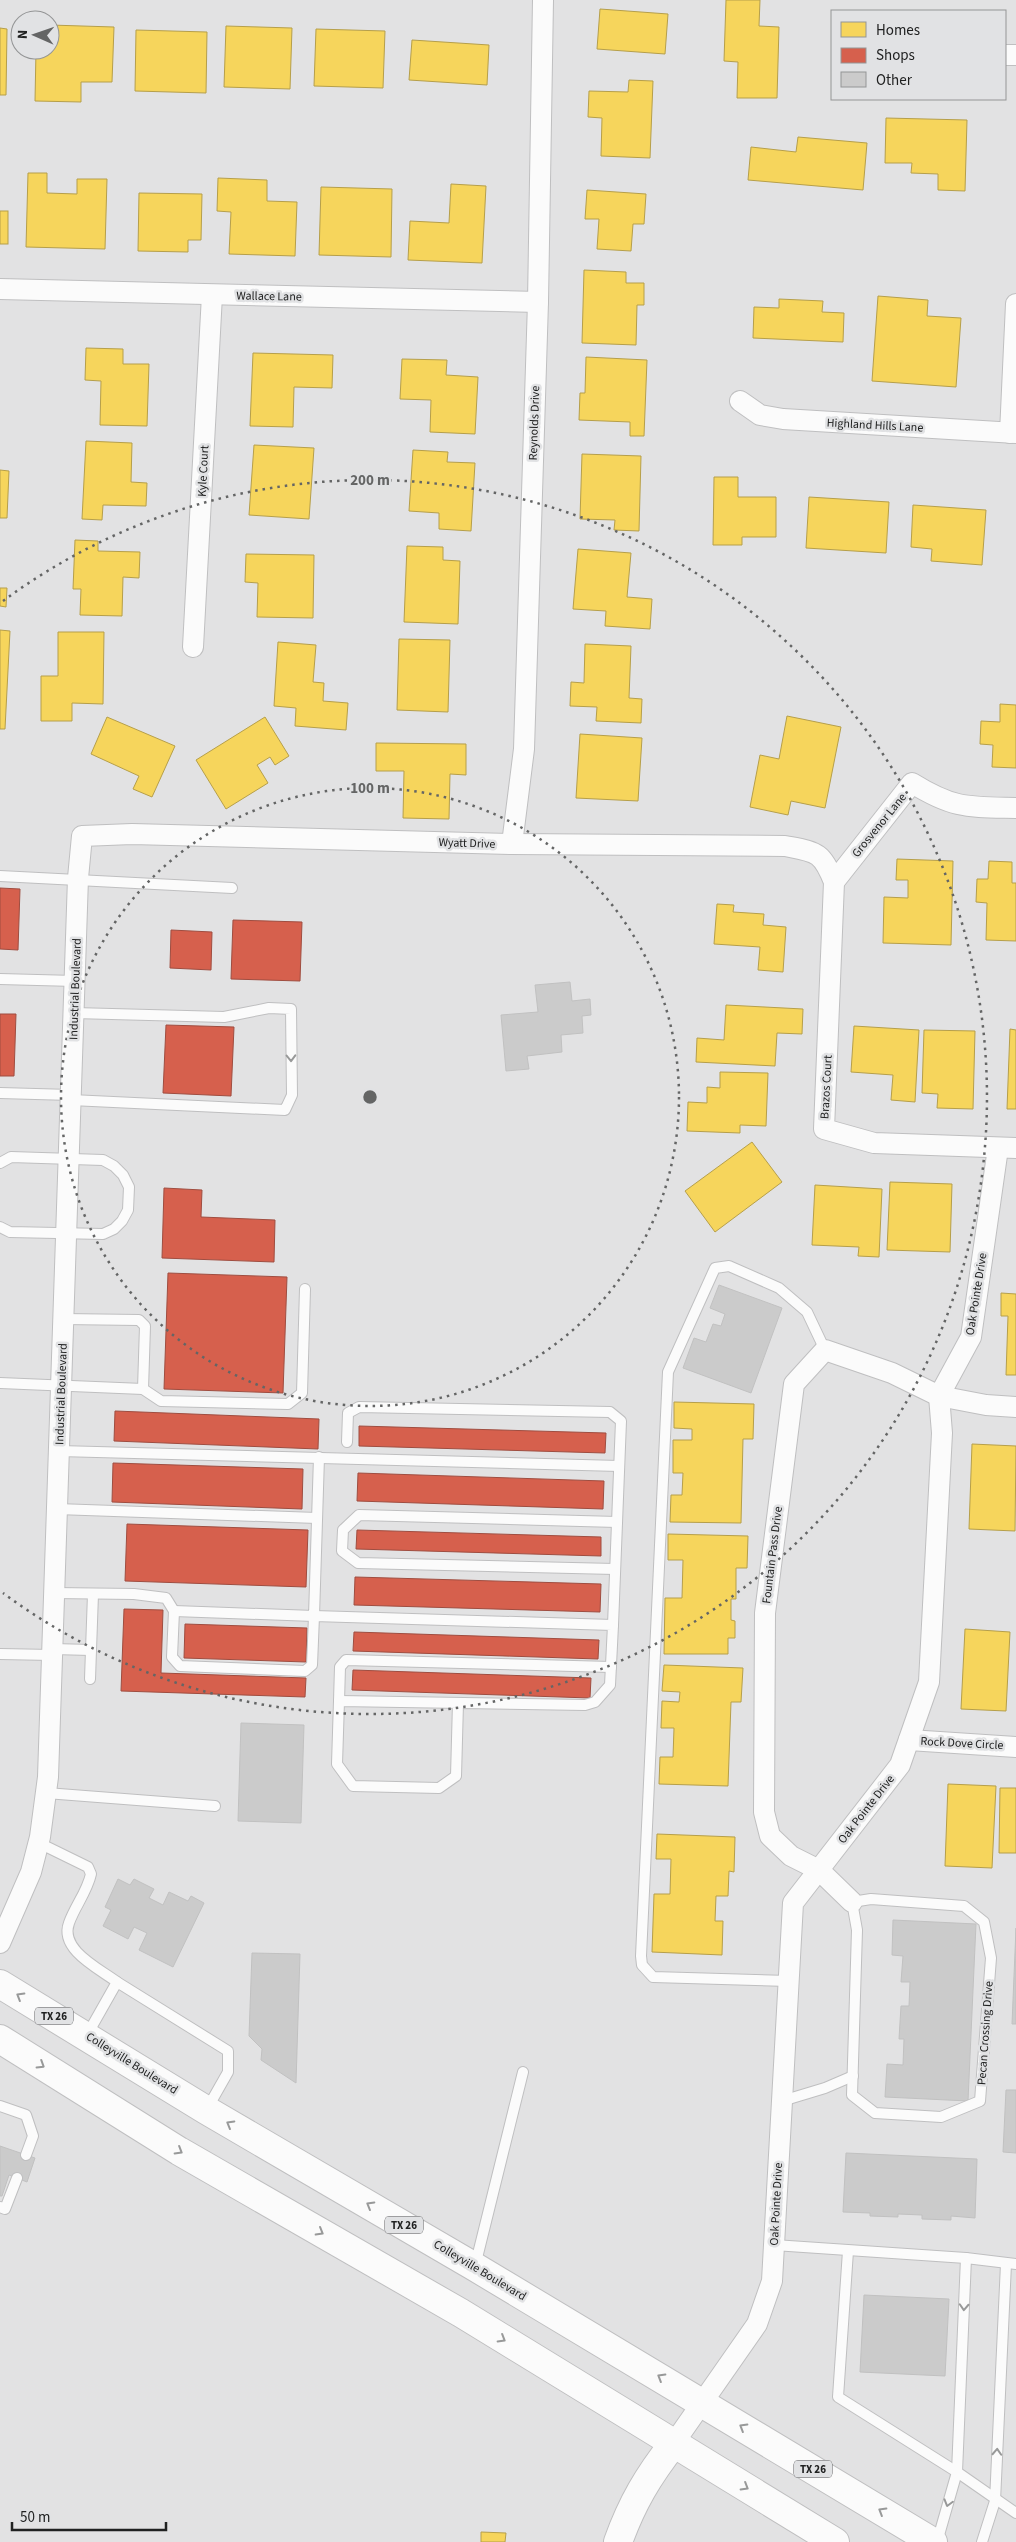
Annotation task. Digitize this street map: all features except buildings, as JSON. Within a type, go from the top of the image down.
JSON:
[{"type":"main road","name":"Colleyville Boulevard","points":[[0,1984],[206,2110],[475,2266],[935,2542]]},
{"type":"main road","points":[[0,2039],[179,2151],[461,2313],[835,2542]]},
{"type":"main road","points":[[618,2542],[630,2508],[648,2476],[674,2443]]},
{"type":"street","name":"Reynolds Drive","points":[[512,844],[524,749],[538,302],[543,0]]},
{"type":"street","name":"Wallace Lane","points":[[0,289],[538,302]]},
{"type":"street","name":"Kyle Court","points":[[193,647],[212,295]]},
{"type":"street","points":[[1013,433],[1016,304]]},
{"type":"street","name":"Highland Hills Lane","points":[[740,401],[760,415],[783,419],[1013,433]]},
{"type":"street","name":"Grosvenor Lane","points":[[834,882],[912,783],[937,799],[961,807],[1016,808]]},
{"type":"street","name":"Wyatt Drive","points":[[82,836],[132,834],[512,844],[785,846],[812,851],[826,861],[834,882]]},
{"type":"street","name":"Industrial Boulevard","points":[[0,1944],[31,1872],[39,1843],[46,1793],[78,878],[82,836]]},
{"type":"street","name":"Brazos Court","points":[[834,882],[824,1130],[874,1143],[1007,1148]]},
{"type":"street","name":"Oak Pointe Drive","points":[[674,2443],[757,2324],[772,2281],[793,1903],[900,1765],[929,1682],[942,1433],[939,1396],[971,1337],[1007,1148]]},
{"type":"street","points":[[824,1350],[892,1373],[939,1396],[986,1406],[1016,1407]]},
{"type":"street","name":"Fountain Pass Drive","points":[[819,1870],[792,1856],[770,1836],[764,1812],[765,1613],[794,1384],[824,1350]]},
{"type":"street","name":"Rock Dove Circle","points":[[909,1740],[1016,1747]]},
{"type":"street","points":[[819,1870],[852,1902]]},
{"type":"lane","points":[[0,876],[78,878],[232,888]]},
{"type":"lane","points":[[0,979],[75,981]]},
{"type":"lane","points":[[0,1093],[286,1110],[292,1095],[291,1009],[268,1008],[224,1017],[74,1013]]},
{"type":"lane","points":[[0,1163],[11,1157],[103,1160],[123,1175],[129,1187],[128,1210],[122,1221],[114,1229],[103,1234],[10,1232],[0,1227]]},
{"type":"lane","points":[[789,1981],[653,1977],[642,1965],[668,1372],[715,1268],[728,1266],[780,1288],[807,1312],[824,1350]]},
{"type":"lane","points":[[0,1383],[143,1389],[161,1401],[288,1404],[302,1393],[305,1289]]},
{"type":"lane","points":[[64,1319],[139,1320],[145,1326],[143,1389]]},
{"type":"lane","points":[[339,1702],[585,1705],[595,1702],[610,1685],[621,1421],[610,1412],[359,1407],[348,1413],[347,1442]]},
{"type":"lane","points":[[59,1450],[619,1466]]},
{"type":"lane","points":[[54,1593],[166,1598],[174,1611],[172,1657],[180,1666],[305,1671],[312,1665],[318,1457]]},
{"type":"lane","points":[[57,1509],[317,1518]]},
{"type":"lane","points":[[615,1569],[358,1563],[342,1551],[343,1530],[359,1515],[617,1522]]},
{"type":"lane","points":[[90,1679],[93,1594]]},
{"type":"lane","points":[[174,1611],[613,1625]]},
{"type":"lane","points":[[0,1654],[91,1650]]},
{"type":"lane","points":[[458,1703],[456,1776],[440,1788],[353,1786],[337,1764],[340,1666],[346,1660],[611,1667]]},
{"type":"lane","points":[[46,1793],[215,1806]]},
{"type":"lane","points":[[39,1843],[88,1867],[91,1874],[89,1885],[68,1925],[68,1938],[74,1949],[117,1982],[228,2051],[228,2072],[206,2110]]},
{"type":"lane","name":"Pecan Crossing Drive","points":[[871,1899],[964,1906],[984,1922],[991,1958],[980,2101],[941,2117],[875,2113],[852,2095],[857,1930],[852,1902],[871,1899]]},
{"type":"lane","points":[[87,2036],[117,1982]]},
{"type":"lane","points":[[475,2266],[523,2072]]},
{"type":"lane","points":[[782,2101],[826,2088],[853,2076]]},
{"type":"lane","points":[[0,2106],[26,2115],[33,2136],[26,2155]]},
{"type":"lane","points":[[0,2207],[5,2208],[17,2178]]},
{"type":"lane","points":[[774,2245],[966,2258],[1011,2264],[995,2501],[982,2542]]},
{"type":"lane","points":[[848,2251],[838,2397],[957,2472],[995,2501],[1016,2514]]},
{"type":"lane","points":[[935,2542],[957,2472],[966,2258]]}]
